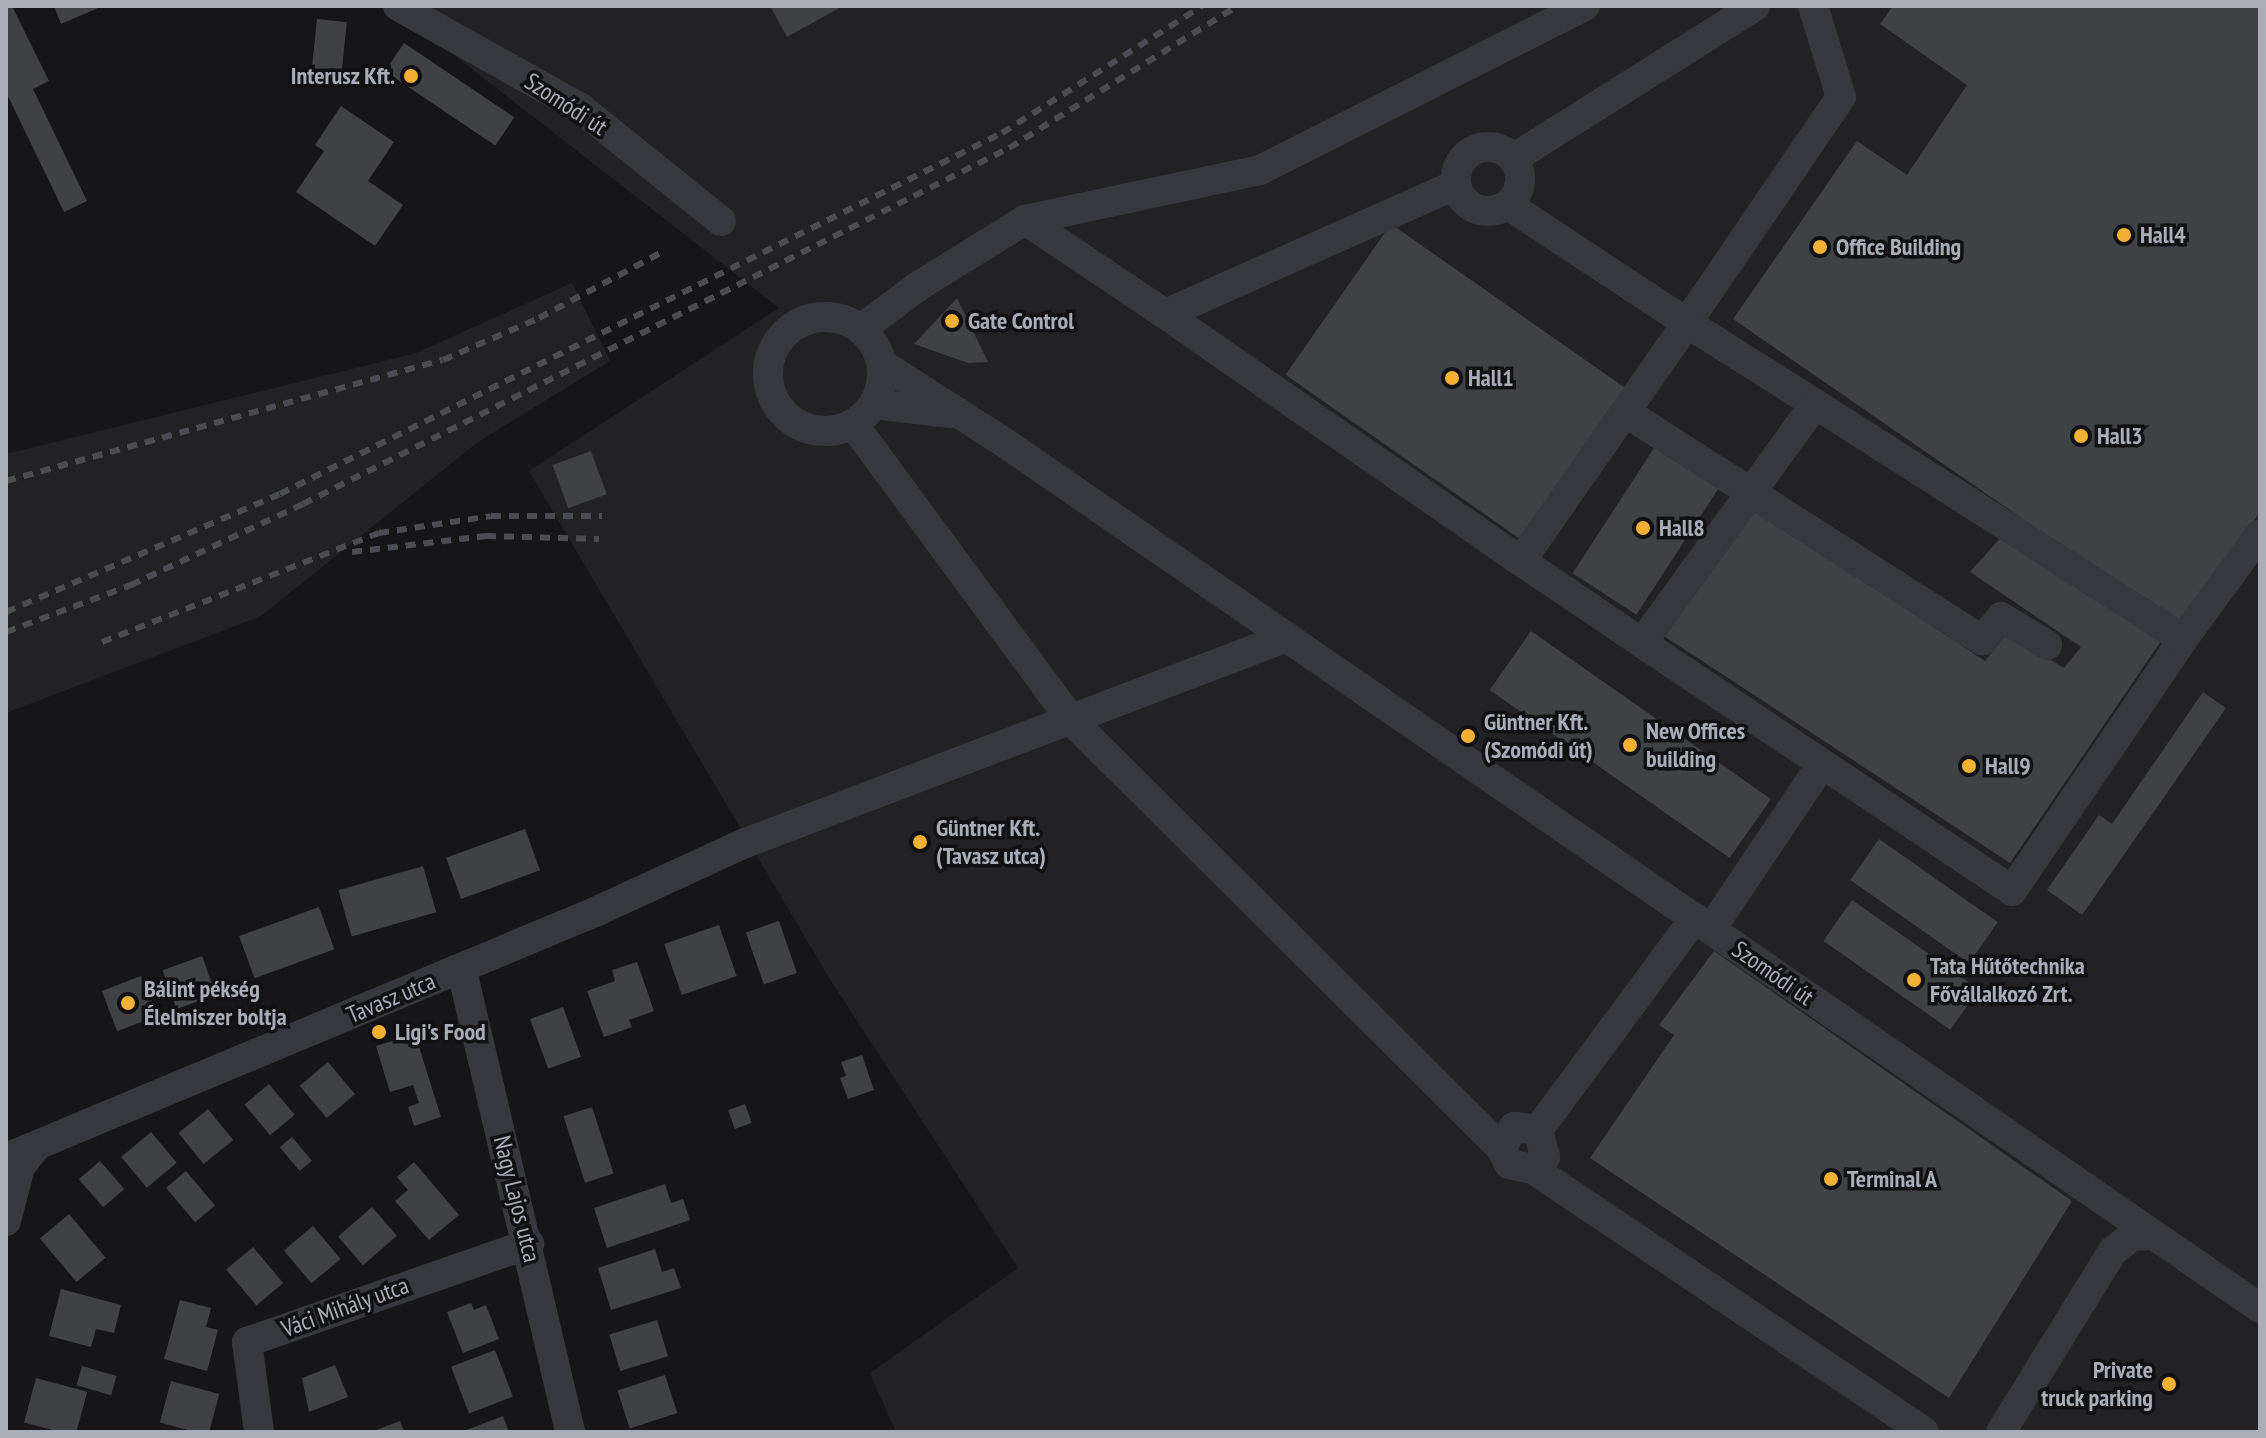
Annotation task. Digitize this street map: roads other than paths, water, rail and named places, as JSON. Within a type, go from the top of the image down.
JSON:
[{"type":"street","name":"Szomódi út","points":[[398,6],[579,107],[721,221]]},
{"type":"street","points":[[861,329],[917,287],[1025,220],[1260,170],[1585,6]]},
{"type":"street","points":[[1514,158],[1755,6]]},
{"type":"street","points":[[1521,561],[1841,97],[1813,6]]},
{"type":"street","points":[[1476,148],[1498,149],[1514,158],[1521,179],[1508,205],[1488,211],[1468,203],[1455,185],[1459,161],[1476,148]]},
{"type":"street","points":[[1165,314],[1455,185]]},
{"type":"street","points":[[1508,205],[1687,323],[2183,639]]},
{"type":"street","points":[[1025,220],[1521,561],[2012,891],[2183,639],[2260,534]]},
{"type":"street","points":[[864,414],[882,364],[861,329],[828,316],[793,326],[775,346],[767,372],[782,412],[801,427],[825,432],[864,414],[917,405],[963,416]]},
{"type":"street","name":"Szomódi út","points":[[882,364],[1287,637],[2260,1308]]},
{"type":"street","points":[[1642,643],[1815,404]]},
{"type":"street","points":[[1625,412],[1982,640],[2001,617],[2047,645]]},
{"type":"street","points":[[864,414],[1072,721],[1501,1148],[1509,1164],[1533,1169],[1924,1432]]},
{"type":"street","name":"Tavasz utca","points":[[6,1158],[454,971],[773,832],[1287,637]]},
{"type":"street","points":[[1538,1130],[1703,924],[1822,764]]},
{"type":"street","name":"Nagy Lajos utca","points":[[454,971],[463,975],[529,1244],[570,1432]]},
{"type":"street","points":[[1501,1148],[1514,1127],[1538,1130]]},
{"type":"street","points":[[1533,1169],[1545,1157],[1538,1130]]},
{"type":"street","points":[[6,1221],[20,1167],[35,1148]]},
{"type":"street","points":[[2111,1208],[2117,1229],[2113,1251]]},
{"type":"street","points":[[2001,1432],[2113,1251],[2132,1236],[2151,1235]]},
{"type":"street","name":"Váci Mihály utca","points":[[259,1432],[247,1342],[529,1244]]},
{"type":"railway","points":[[6,612],[280,494],[1002,133],[1202,6]]},
{"type":"railway","points":[[6,632],[131,585],[303,504],[1009,148],[1237,6]]},
{"type":"railway","points":[[6,481],[443,360],[539,318],[660,253]]},
{"type":"railway","points":[[102,642],[379,533],[491,516],[602,516]]},
{"type":"railway","points":[[352,552],[486,536],[599,539]]},
{"type":"place","name":"Interusz Kft.","points":[[411,76]]},
{"type":"place","name":"Hall4","points":[[2124,235]]},
{"type":"place","name":"Office Building","points":[[1820,247]]},
{"type":"place","name":"Gate Control","points":[[952,321]]},
{"type":"place","name":"Hall1","points":[[1452,378]]},
{"type":"place","name":"Hall3","points":[[2081,436]]},
{"type":"place","name":"Hall8","points":[[1643,528]]},
{"type":"place","name":"Güntner Kft. (Szomódi út)","points":[[1468,736]]},
{"type":"place","name":"New Offices building","points":[[1630,745]]},
{"type":"place","name":"Hall9","points":[[1969,766]]},
{"type":"place","name":"Güntner Kft. (Tavasz utca)","points":[[920,842]]},
{"type":"place","name":"Tata Hűtőtechnika Fővállalkozó Zrt.","points":[[1914,980]]},
{"type":"place","name":"Bálint pékség Élelmiszer boltja","points":[[128,1003]]},
{"type":"place","name":"Ligi's Food","points":[[379,1032]]},
{"type":"place","name":"Terminal A","points":[[1831,1179]]},
{"type":"place","name":"Private truck parking","points":[[2169,1384]]}]
